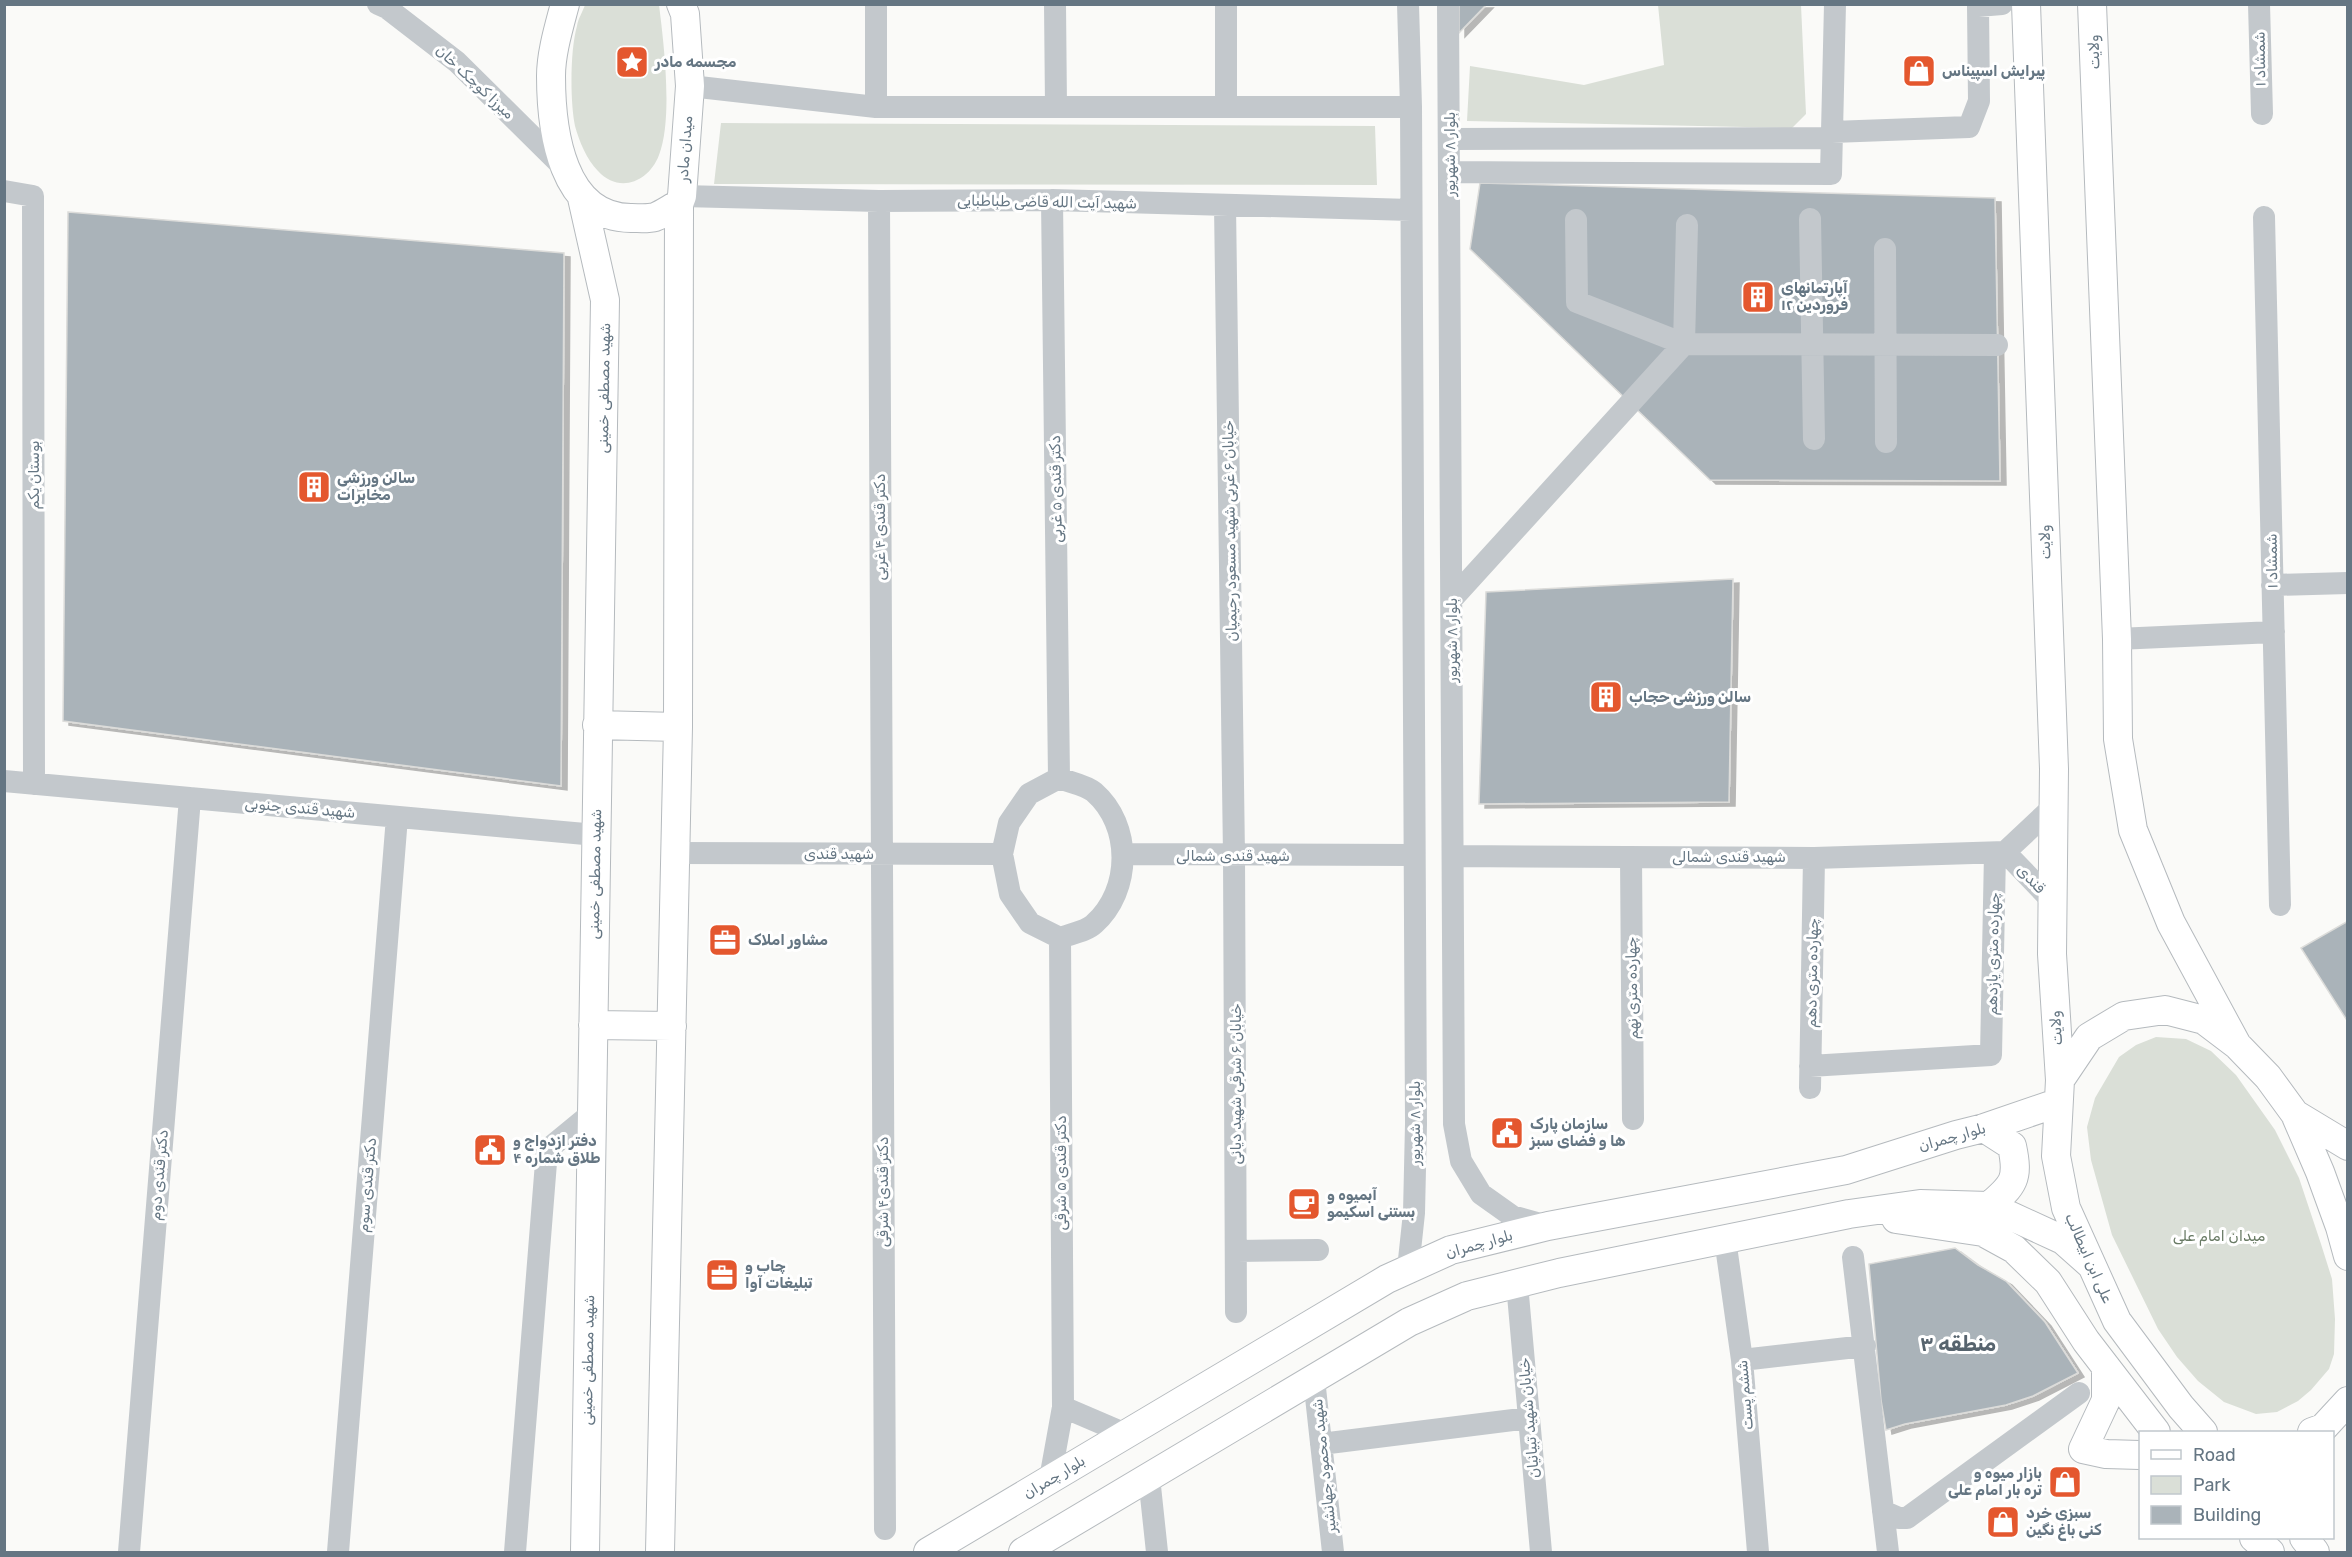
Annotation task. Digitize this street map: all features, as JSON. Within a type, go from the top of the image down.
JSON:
[{"type":"main road","name":"میدان مادر","points":[[565,4],[551,74],[553,123],[565,169],[582,198],[602,214],[625,218],[654,217],[680,200],[690,86],[686,14],[681,4]]},
{"type":"main road","name":"ولایت","points":[[2026,4],[2054,769],[2052,954],[2058,1092]]},
{"type":"main road","name":"ولایت","points":[[2092,4],[2118,739],[2133,830],[2170,923],[2237,1045]]},
{"type":"main road","name":"شهید مصطفی خمینی","points":[[582,198],[605,300],[585,1552]]},
{"type":"main road","points":[[664,1546],[678,727],[680,200]]},
{"type":"main road","points":[[597,725],[678,727]]},
{"type":"main road","points":[[2058,1092],[2089,1037],[2124,1016],[2165,1010],[2204,1020],[2237,1045],[2268,1077],[2295,1114],[2320,1172],[2348,1256]]},
{"type":"main road","points":[[593,1025],[672,1026]]},
{"type":"main road","name":"بلوار چمران","points":[[928,1552],[1387,1279],[1451,1250],[1548,1226],[1846,1170],[1984,1128],[2058,1092]]},
{"type":"main road","name":"علی ابن ابیطالب","points":[[2058,1092],[2056,1156],[2066,1208],[2117,1320],[2181,1407],[2202,1431]]},
{"type":"main road","points":[[2295,1114],[2348,1146]]},
{"type":"main road","points":[[1984,1128],[2012,1146],[2017,1168],[2008,1190],[1989,1206]]},
{"type":"main road","points":[[1023,1552],[1409,1322],[1467,1296],[1725,1239],[1849,1214],[1920,1204],[1989,1206],[2063,1240],[2090,1264]]},
{"type":"main road","points":[[1849,1214],[1983,1232],[2014,1249],[2048,1282],[2086,1341],[2155,1431]]},
{"type":"main road","points":[[2106,1368],[2106,1400],[2084,1449],[2106,1455],[2139,1455]]},
{"type":"main road","points":[[2314,1431],[2322,1428],[2348,1401]]},
{"type":"main road","points":[[2255,1539],[2270,1552]]},
{"type":"main road","points":[[2305,1539],[2315,1552]]},
{"type":"street","name":"میرزا کوچک خان","points":[[378,4],[387,8],[457,62],[565,169]]},
{"type":"street","points":[[876,4],[876,107]]},
{"type":"street","points":[[1055,4],[1056,107]]},
{"type":"street","points":[[1226,4],[1227,107]]},
{"type":"street","name":"بلوار ۸ شهریور","points":[[1408,4],[1411,107],[1415,984],[1414,1202],[1408,1269]]},
{"type":"street","name":"بلوار ۸ شهریور","points":[[1448,4],[1454,1124],[1461,1161],[1481,1194],[1512,1216],[1548,1226]]},
{"type":"street","points":[[1450,172],[1831,174],[1835,4]]},
{"type":"street","points":[[1450,139],[1832,135],[1969,127],[1979,101],[1978,5],[2002,4]]},
{"type":"street","name":"شمشاد ۱","points":[[2259,4],[2262,114]]},
{"type":"street","points":[[690,86],[876,107],[1411,107]]},
{"type":"street","points":[[1385,209],[1396,199],[1400,172],[1398,121],[1388,107]]},
{"type":"street","name":"بوستان یکم","points":[[4,191],[33,196],[34,784]]},
{"type":"street","name":"شهید آیت الله قاضی طباطبایی","points":[[680,200],[1052,200],[1411,210]]},
{"type":"street","name":"دکتر قندی ۵ غربی","points":[[1052,200],[1059,778]]},
{"type":"street","name":"دکتر قندی ۴ غربی","points":[[879,201],[881,854]]},
{"type":"street","name":"خیابان ۶ غربی شهید مسعود رحیمیان","points":[[1225,205],[1234,856]]},
{"type":"street","name":"شمشاد ۱","points":[[2264,217],[2280,905]]},
{"type":"street","points":[[1810,219],[1814,439]]},
{"type":"street","points":[[1576,220],[1576,302],[1684,344],[1997,345]]},
{"type":"street","points":[[1452,599],[1684,344],[1687,225]]},
{"type":"street","points":[[1885,249],[1886,442]]},
{"type":"street","points":[[1412,458],[1451,458]]},
{"type":"street","points":[[2272,585],[2348,583]]},
{"type":"street","points":[[2116,639],[2274,632]]},
{"type":"street","points":[[1059,778],[1093,791],[1116,821],[1124,855],[1116,895],[1094,925],[1060,938],[1030,923],[1010,894],[1002,854],[1009,823],[1029,794],[1059,778]]},
{"type":"street","name":"شهید قندی جنوبی","points":[[4,781],[596,835]]},
{"type":"street","name":"دکتر قندی دوم","points":[[129,1552],[190,798]]},
{"type":"street","name":"قندی","points":[[2052,901],[2000,853],[2053,807]]},
{"type":"street","name":"دکتر قندی سوم","points":[[338,1552],[397,817]]},
{"type":"street","name":"شهید قندی","points":[[675,853],[1002,854]]},
{"type":"street","name":"شهید قندی شمالی","points":[[1453,856],[1814,858],[2000,853]]},
{"type":"street","name":"چهارده متری یازدهم","points":[[1810,1065],[1991,1055],[2000,853]]},
{"type":"street","name":"دکتر قندی۴ شرقی","points":[[881,854],[885,1529]]},
{"type":"street","name":"شهید قندی شمالی","points":[[1124,855],[1414,855]]},
{"type":"street","name":"خیابان ۶ شرقی شهید دیانی","points":[[1234,856],[1236,1312]]},
{"type":"street","name":"چهارده متری نهم","points":[[1631,857],[1633,1119]]},
{"type":"street","name":"چهارده متری دهم","points":[[1810,1088],[1814,858]]},
{"type":"street","name":"دکتر قندی ۵ شرقی","points":[[1050,1479],[1063,1407],[1060,938]]},
{"type":"street","points":[[1415,984],[1454,984]]},
{"type":"street","points":[[515,1552],[547,1150],[592,1113]]},
{"type":"street","name":"ششم پست","points":[[1725,1239],[1742,1360],[1758,1552]]},
{"type":"street","points":[[1237,1251],[1318,1250]]},
{"type":"street","points":[[1853,1257],[1888,1552]]},
{"type":"street","name":"خیابان شهید تبیانیان","points":[[1517,1284],[1541,1552]]},
{"type":"street","points":[[1742,1360],[1865,1346]]},
{"type":"street","name":"شهید محمود جهانشیر","points":[[1314,1379],[1333,1552]]},
{"type":"street","points":[[1883,1511],[1899,1518],[1907,1518],[2079,1393]]},
{"type":"street","points":[[1063,1407],[1126,1434]]},
{"type":"street","points":[[1321,1444],[1529,1418]]},
{"type":"street","points":[[1149,1477],[1157,1552]]},
{"type":"green space","points":[[585,5],[659,5],[666,81],[666,122],[659,155],[648,172],[633,182],[615,182],[598,171],[584,150],[575,126],[572,90],[573,48],[578,23]]},
{"type":"green space","points":[[1658,5],[1801,5],[1806,114],[1792,128],[1467,121],[1470,66],[1584,85],[1664,65]]},
{"type":"green space","points":[[721,123],[1375,126],[1377,185],[714,184]]},
{"type":"green space","name":"میدان امام علی","points":[[2156,1037],[2186,1039],[2211,1051],[2236,1075],[2275,1130],[2299,1178],[2321,1244],[2332,1279],[2335,1319],[2334,1354],[2329,1369],[2311,1390],[2298,1401],[2277,1412],[2256,1414],[2224,1402],[2198,1381],[2177,1357],[2158,1329],[2112,1235],[2091,1160],[2087,1127],[2095,1098],[2119,1057],[2136,1045]]},
{"type":"building","points":[[1459,4],[1487,4],[1459,33]]},
{"type":"building","name":"آپارتمانهای ۱۲ فروردین","points":[[1480,183],[1995,198],[2000,481],[1710,480],[1470,249]]},
{"type":"building","name":"سالن ورزشی مخابرات","points":[[68,212],[564,253],[561,786],[63,721]]},
{"type":"building","name":"سالن ورزشی حجاب","points":[[1733,579],[1729,802],[1479,804],[1486,592]]},
{"type":"building","points":[[2348,921],[2348,1022],[2301,948]]},
{"type":"building","points":[[1955,1248],[2006,1281],[2045,1322],[2078,1373],[2033,1396],[2006,1405],[1905,1424],[1886,1430],[1881,1400],[1869,1264]]},
{"type":"place","name":"مجسمه مادر","points":[[632,62]]},
{"type":"place","name":"پیرایش اسپیناس","points":[[1919,71]]},
{"type":"place","name":"آپارتمانهای ۱۲ فروردین","points":[[1758,297]]},
{"type":"place","name":"سالن ورزشی مخابرات","points":[[314,487]]},
{"type":"place","name":"سالن ورزشی حجاب","points":[[1606,697]]},
{"type":"place","name":"مشاور املاک","points":[[725,940]]},
{"type":"place","name":"سازمان پارک ها و فضای سبز","points":[[1507,1133]]},
{"type":"place","name":"دفتر ازدواج و طلاق شماره ۴","points":[[490,1150]]},
{"type":"place","name":"آبمیوه و بستنی اسکیمو","points":[[1304,1204]]},
{"type":"place","name":"چاپ و تبلیغات آوا","points":[[722,1275]]},
{"type":"place","name":"بازار میوه و تره بار امام علی","points":[[2065,1482]]},
{"type":"place","name":"سبزی خرد کنی باغ نگین","points":[[2003,1522]]},
{"type":"district","name":"منطقه ۳","points":[[1958,1343]]}]
